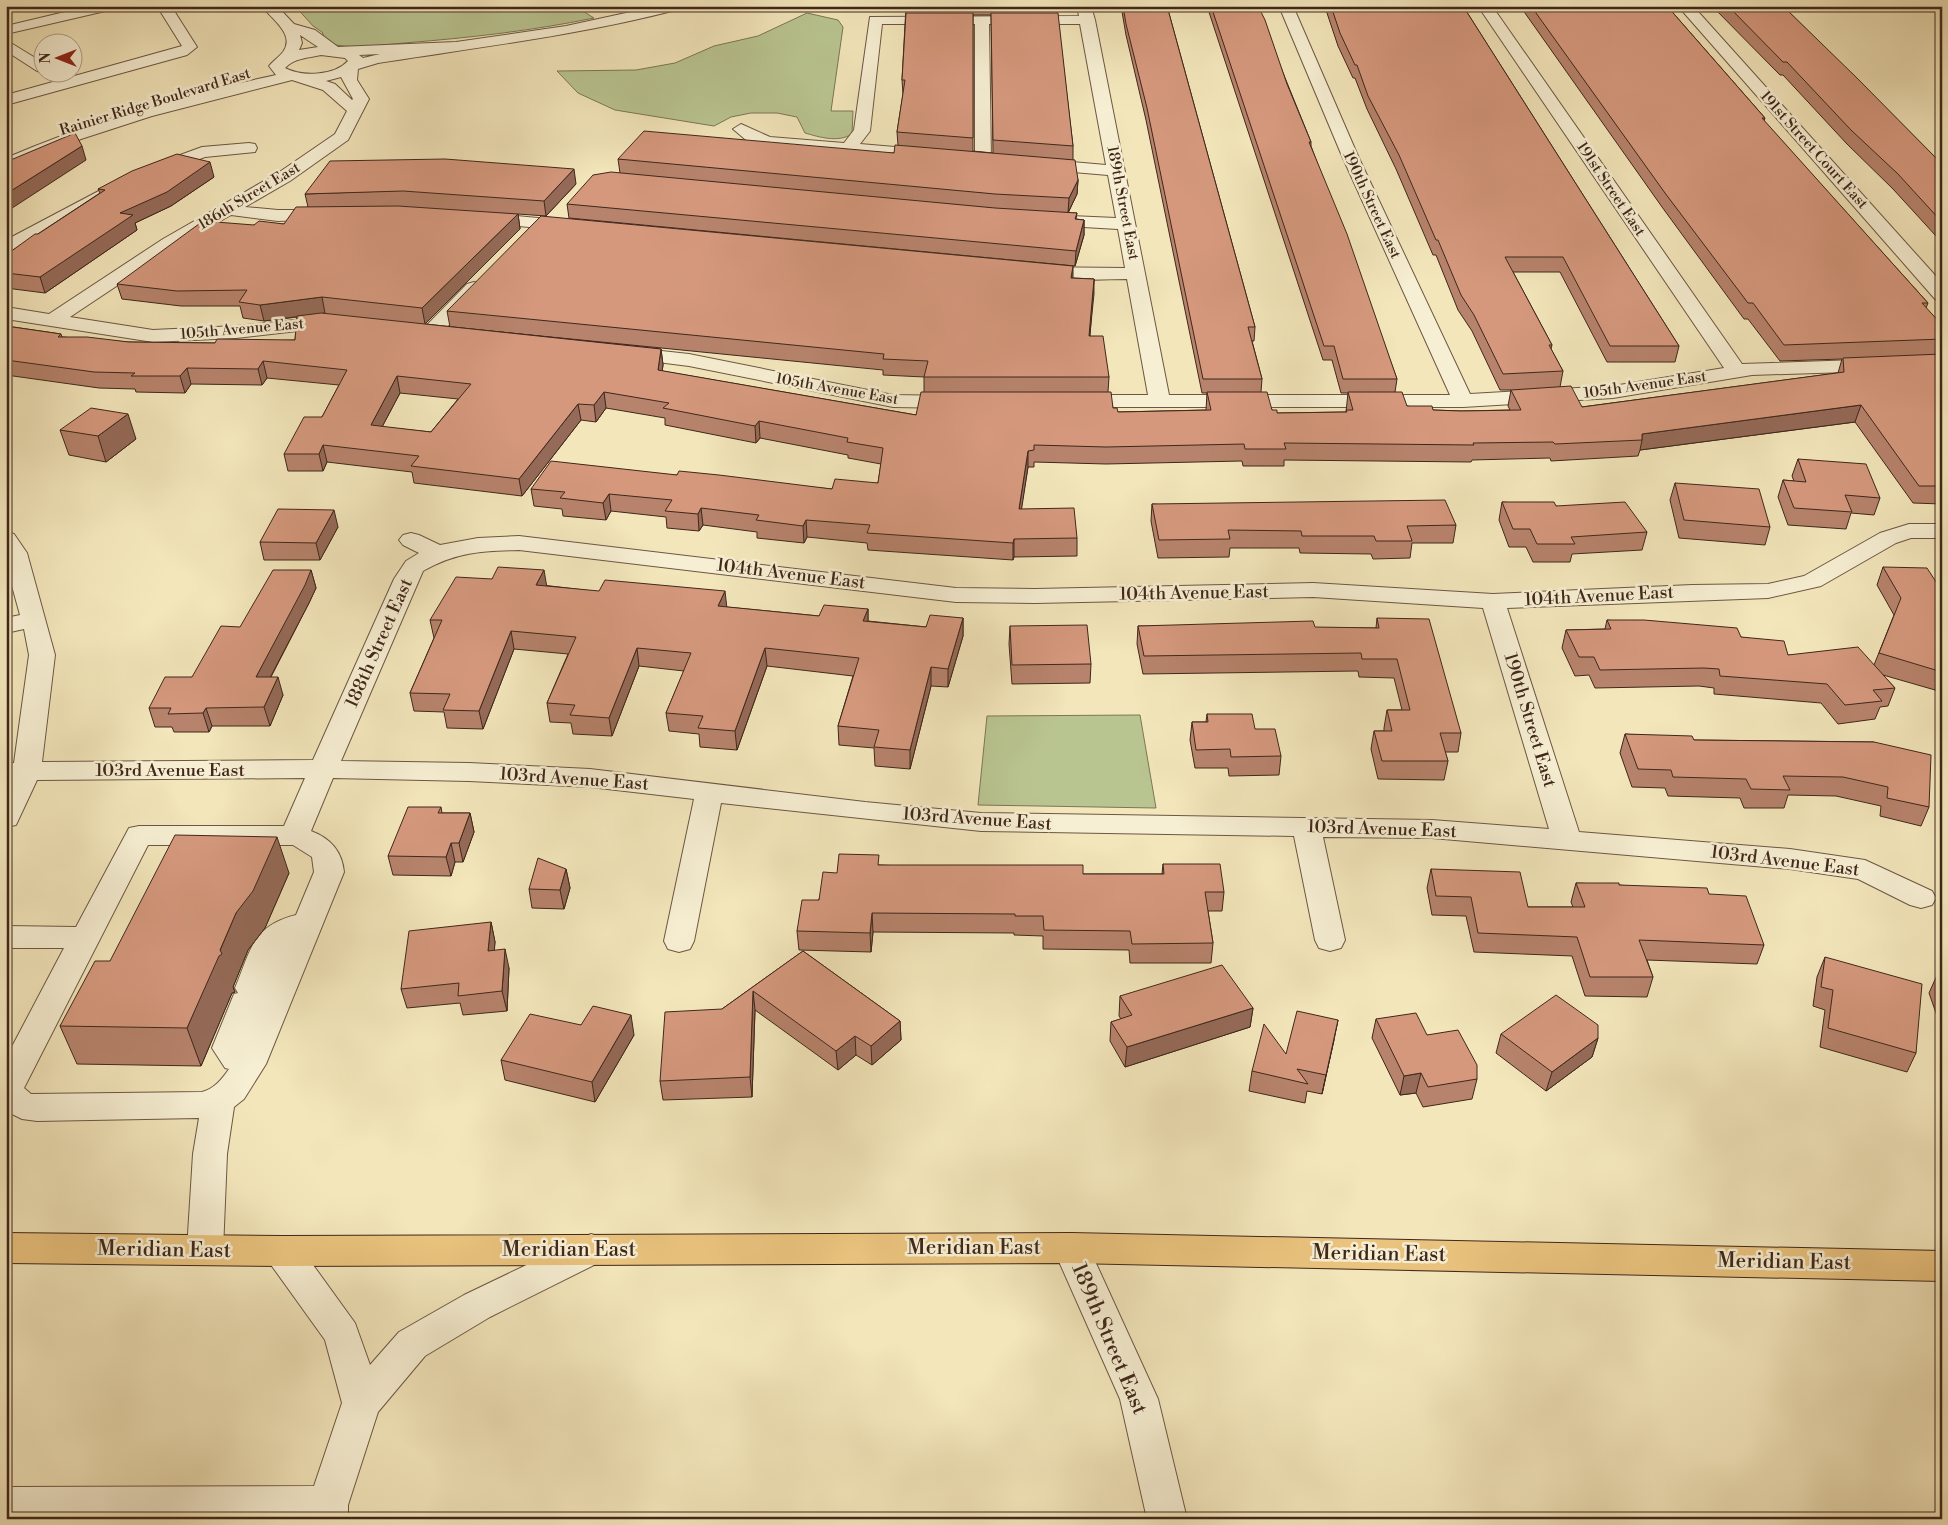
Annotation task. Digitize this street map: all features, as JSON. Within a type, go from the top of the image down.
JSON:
[{"type":"main road","name":"Meridian East","points":[[6,1248],[282,1251],[1071,1248],[1942,1266]]},
{"type":"street","points":[[6,30],[109,6]]},
{"type":"street","points":[[6,100],[65,83],[173,57],[190,47],[164,6]]},
{"type":"street","points":[[269,6],[289,26],[295,36],[293,50],[281,62],[278,70],[282,74],[329,86],[347,104],[356,109]]},
{"type":"street","points":[[352,67],[383,57],[526,37],[638,16],[675,6]]},
{"type":"street","name":"190th Street East","points":[[1286,6],[1350,156],[1463,401]]},
{"type":"street","name":"191st Street East","points":[[1485,6],[1737,372]]},
{"type":"street","name":"191st Street Court East","points":[[1685,6],[1942,294]]},
{"type":"street","points":[[1937,6],[1942,10]]},
{"type":"street","points":[[848,148],[862,130],[875,20],[982,20],[1086,13]]},
{"type":"street","name":"189th Street East","points":[[1086,13],[1160,401]]},
{"type":"street","points":[[982,20],[984,160]]},
{"type":"street","points":[[289,26],[310,32],[324,45],[355,57],[357,61],[352,67]]},
{"type":"street","points":[[6,44],[32,61]]},
{"type":"street","points":[[337,51],[456,46]]},
{"type":"street","name":"Rainier Ridge Boulevard East","points":[[6,151],[124,108],[281,62],[308,52],[337,51]]},
{"type":"street","name":"Rainier Ridge Boulevard East","points":[[6,164],[87,131],[149,111],[222,91],[296,77],[328,76],[352,67]]},
{"type":"street","name":"186th Street East","points":[[54,320],[169,243],[284,178],[342,138],[362,99],[349,80],[352,67]]},
{"type":"street","points":[[741,129],[752,137],[768,142],[945,157]]},
{"type":"street","points":[[6,248],[133,178],[202,152],[249,148]]},
{"type":"street","points":[[964,158],[1002,161]]},
{"type":"street","points":[[1021,163],[1116,171]]},
{"type":"street","points":[[229,208],[256,215],[291,217],[340,214]]},
{"type":"street","points":[[467,216],[551,219],[591,228]]},
{"type":"street","points":[[1032,218],[1126,224]]},
{"type":"street","points":[[523,239],[551,219]]},
{"type":"street","points":[[1016,269],[1075,274],[1136,273]]},
{"type":"street","points":[[460,335],[421,331],[489,273]]},
{"type":"street","name":"105th Avenue East","points":[[6,312],[153,336],[236,332],[325,321],[354,324]]},
{"type":"street","name":"105th Avenue East","points":[[604,350],[689,360],[893,402],[971,402]]},
{"type":"street","name":"105th Avenue East","points":[[1060,402],[1463,401],[1613,392],[1752,369],[1942,363]]},
{"type":"street","name":"104th Avenue East","points":[[437,554],[460,547],[493,543],[520,543],[956,595],[1054,596],[1313,590],[1493,601],[1692,592],[1768,591],[1812,581],[1888,538],[1909,531],[1942,531]]},
{"type":"street","points":[[6,540],[15,553],[42,655],[38,700],[6,818]]},
{"type":"street","points":[[412,540],[437,554]]},
{"type":"street","name":"188th Street East","points":[[294,836],[406,579],[414,566],[437,554]]},
{"type":"street","name":"190th Street East","points":[[1493,601],[1567,840]]},
{"type":"street","points":[[6,626],[34,619]]},
{"type":"street","name":"103rd Avenue East","points":[[17,772],[322,769],[469,772],[590,778],[865,812],[981,822],[1432,829],[1790,858],[1866,870],[1921,898]]},
{"type":"street","points":[[680,941],[709,793]]},
{"type":"street","points":[[1306,826],[1330,940]]},
{"type":"street","points":[[139,835],[294,836],[308,839],[325,852],[329,862],[329,872],[308,924],[250,1064],[232,1090],[218,1101],[186,1107],[37,1108],[22,1106],[6,1090],[139,835]]},
{"type":"street","points":[[250,1064],[237,1059],[228,1048],[248,995],[274,936],[285,928],[308,924]]},
{"type":"street","points":[[6,937],[85,938]]},
{"type":"street","points":[[205,1250],[210,1154],[218,1101]]},
{"type":"street","name":"189th Street East","points":[[1071,1248],[1139,1399],[1167,1519]]},
{"type":"street","points":[[6,1506],[328,1512],[361,1403],[412,1344],[477,1306],[591,1250]]},
{"type":"street","points":[[282,1251],[342,1334],[361,1403]]},
{"type":"green space","points":[[295,6],[584,6],[578,8],[594,18],[547,27],[475,36],[355,47],[327,43],[322,32],[313,26]]},
{"type":"green space","points":[[807,13],[838,20],[843,27],[831,111],[853,111],[852,134],[847,137],[835,139],[805,133],[797,117],[777,113],[751,113],[731,117],[714,126],[615,110],[578,93],[557,71],[636,70],[675,63],[714,46],[758,36]]},
{"type":"green space","points":[[1140,715],[1156,808],[978,805],[987,716]]},
{"type":"building","points":[[906,6],[1058,6],[1058,7],[906,8]]},
{"type":"building","points":[[1123,6],[1167,6],[1255,327],[1248,327],[1262,379],[1203,379],[1147,108]]},
{"type":"building","points":[[1211,6],[1256,6],[1265,20],[1287,84],[1311,142],[1309,142],[1347,234],[1397,379],[1343,379],[1334,346],[1324,346]]},
{"type":"building","points":[[1331,6],[1463,6],[1679,346],[1610,346],[1563,257],[1505,257],[1552,345],[1549,345],[1563,371],[1503,374],[1474,315],[1461,295],[1399,155],[1368,96],[1357,65],[1355,65],[1340,33]]},
{"type":"building","points":[[1531,6],[1667,6],[1765,118],[1762,118],[1928,303],[1922,303],[1942,325],[1942,339],[1784,345],[1753,303],[1748,303],[1665,193]]},
{"type":"building","points":[[1728,6],[1783,6],[1857,78],[1942,164],[1942,221],[1898,174],[1851,130],[1787,62],[1783,62]]},
{"type":"building","points":[[906,13],[973,13],[973,138],[897,132],[905,80],[902,80]]},
{"type":"building","points":[[991,13],[1058,13],[1073,146],[993,140]]},
{"type":"building","points":[[644,131],[894,153],[895,145],[1075,160],[1078,180],[1069,198],[995,194],[618,159]]},
{"type":"building","points":[[75,133],[82,146],[6,194],[6,162]]},
{"type":"building","points":[[177,154],[210,162],[167,192],[120,213],[133,215],[40,277],[6,273],[6,255],[35,234],[38,234],[105,190],[98,189],[132,171]]},
{"type":"building","points":[[445,159],[574,169],[544,201],[403,191],[305,194],[330,161]]},
{"type":"building","points":[[611,172],[995,208],[1077,213],[1075,219],[1084,220],[1076,251],[567,204],[593,175]]},
{"type":"building","points":[[398,206],[518,214],[422,308],[322,297],[260,305],[239,302],[247,290],[177,291],[117,284],[203,221],[254,225],[259,221],[284,224],[296,207]]},
{"type":"building","points":[[541,216],[1073,266],[1071,278],[1094,279],[1089,336],[1103,336],[1109,377],[924,377],[928,361],[883,359],[884,354],[447,311]]},
{"type":"building","points":[[321,313],[661,349],[658,370],[916,415],[921,392],[1111,392],[1113,408],[1117,408],[1118,412],[1211,410],[1207,392],[1267,392],[1272,410],[1277,410],[1277,413],[1347,412],[1346,410],[1353,410],[1348,392],[1402,392],[1407,406],[1432,406],[1433,410],[1521,410],[1511,390],[1571,386],[1582,407],[1844,372],[1843,358],[1942,354],[1942,486],[1919,486],[1861,405],[1642,434],[1642,440],[1555,444],[1553,442],[1473,443],[1474,445],[1284,443],[1286,449],[1245,449],[1244,444],[1106,447],[1034,445],[1034,450],[1028,451],[1019,509],[1074,508],[1077,538],[1014,539],[1013,543],[867,533],[870,525],[806,520],[803,526],[756,520],[759,515],[701,508],[698,514],[665,511],[672,500],[609,494],[603,503],[560,498],[565,492],[531,489],[551,461],[677,475],[679,471],[832,489],[835,479],[878,483],[883,448],[847,442],[848,438],[759,421],[755,426],[663,408],[669,403],[604,392],[594,405],[578,404],[519,479],[411,466],[419,456],[323,445],[319,454],[284,454],[304,417],[322,417],[347,370],[263,361],[258,369],[187,368],[180,376],[131,376],[135,373],[94,372],[6,360],[6,326],[61,334],[58,337],[87,337],[129,342],[215,343],[217,339],[295,340],[297,316]],"holes":[[[397,376],[471,384],[431,432],[371,425]]]},
{"type":"building","points":[[91,408],[128,414],[98,436],[60,430]]},
{"type":"building","points":[[1798,459],[1866,464],[1880,498],[1845,495],[1852,512],[1794,508],[1783,480],[1806,482]]},
{"type":"building","points":[[1675,483],[1759,489],[1770,527],[1684,520]]},
{"type":"building","points":[[1445,500],[1456,525],[1407,526],[1412,541],[1376,541],[1374,536],[1302,536],[1301,531],[1228,530],[1230,539],[1159,540],[1152,504]]},
{"type":"building","points":[[1502,502],[1554,502],[1556,506],[1625,502],[1647,532],[1571,537],[1575,544],[1537,544],[1530,529],[1513,529]]},
{"type":"building","points":[[278,509],[334,510],[316,543],[260,542]]},
{"type":"building","points":[[498,567],[544,570],[536,585],[599,591],[605,580],[725,591],[718,606],[819,616],[824,605],[868,609],[863,621],[926,627],[930,615],[963,618],[948,669],[931,667],[910,750],[874,747],[879,730],[838,726],[859,658],[765,648],[735,731],[698,728],[703,716],[666,713],[691,653],[637,648],[609,718],[570,715],[575,705],[547,703],[576,637],[511,631],[479,711],[443,710],[450,694],[410,693],[442,620],[430,620],[456,577],[492,579]]},
{"type":"building","points":[[1883,567],[1927,568],[1942,591],[1942,672],[1879,653],[1901,598]]},
{"type":"building","points":[[273,570],[311,570],[305,585],[256,677],[278,677],[264,707],[206,708],[203,713],[168,714],[171,708],[149,708],[165,677],[192,677],[221,626],[240,627]]},
{"type":"building","points":[[1377,618],[1429,619],[1461,733],[1440,733],[1448,761],[1382,761],[1374,731],[1392,731],[1387,710],[1410,710],[1397,659],[1362,659],[1361,653],[1144,656],[1138,626],[1313,621],[1315,627],[1379,628]]},
{"type":"building","points":[[1607,620],[1644,620],[1737,628],[1741,637],[1784,641],[1788,655],[1858,647],[1895,688],[1873,690],[1882,701],[1845,705],[1827,684],[1720,676],[1719,669],[1704,668],[1600,670],[1594,657],[1579,657],[1566,630],[1611,629]]},
{"type":"building","points":[[1087,625],[1091,664],[1012,665],[1010,626]]},
{"type":"building","points":[[1207,714],[1252,714],[1255,729],[1275,729],[1281,756],[1231,757],[1230,749],[1196,750],[1192,722],[1208,722]]},
{"type":"building","points":[[1625,734],[1692,736],[1694,740],[1874,742],[1931,755],[1929,807],[1887,798],[1888,787],[1843,777],[1783,776],[1790,790],[1751,789],[1746,779],[1673,777],[1671,770],[1638,769]]},
{"type":"building","points":[[408,807],[441,807],[438,813],[470,813],[459,843],[451,843],[446,857],[388,856]]},
{"type":"building","points":[[175,835],[277,837],[253,891],[236,913],[220,950],[222,954],[219,956],[187,1028],[60,1026],[95,961],[110,961]]},
{"type":"building","points":[[839,854],[879,855],[878,865],[1083,865],[1083,874],[1164,874],[1163,864],[1220,864],[1224,892],[1205,892],[1213,943],[1132,944],[1130,931],[1044,930],[1043,916],[1015,916],[1015,914],[872,913],[870,933],[797,931],[802,900],[819,900],[823,872],[837,873]]},
{"type":"building","points":[[538,858],[566,869],[560,890],[529,889]]},
{"type":"building","points":[[1431,869],[1520,872],[1528,907],[1585,907],[1576,883],[1619,883],[1619,885],[1707,888],[1709,894],[1746,896],[1764,945],[1639,940],[1653,977],[1590,977],[1577,937],[1478,933],[1471,897],[1436,896]]},
{"type":"building","points":[[491,922],[488,951],[505,949],[502,991],[458,996],[459,983],[401,989],[409,931]]},
{"type":"building","points":[[803,951],[900,1021],[871,1046],[855,1036],[836,1051],[753,991],[750,1077],[660,1081],[665,1012],[722,1009]]},
{"type":"building","points":[[1825,957],[1922,984],[1916,1053],[1828,1028],[1833,990],[1821,987]]},
{"type":"building","points":[[1222,965],[1253,1008],[1127,1047],[1111,1022],[1132,1015],[1120,996]]},
{"type":"building","points":[[1938,973],[1942,974],[1942,984]]},
{"type":"building","points":[[1556,995],[1598,1025],[1598,1038],[1552,1072],[1501,1034]]},
{"type":"building","points":[[593,1006],[631,1015],[592,1082],[501,1060],[530,1014],[581,1025]]},
{"type":"building","points":[[1297,1011],[1338,1020],[1326,1075],[1297,1069],[1308,1084],[1252,1071],[1264,1024],[1286,1054]]},
{"type":"building","points":[[1416,1013],[1427,1035],[1458,1030],[1477,1065],[1477,1079],[1428,1087],[1421,1073],[1404,1076],[1376,1019]]},
{"type":"building","points":[[6,1517],[241,1517],[240,1519],[6,1519]]}]
